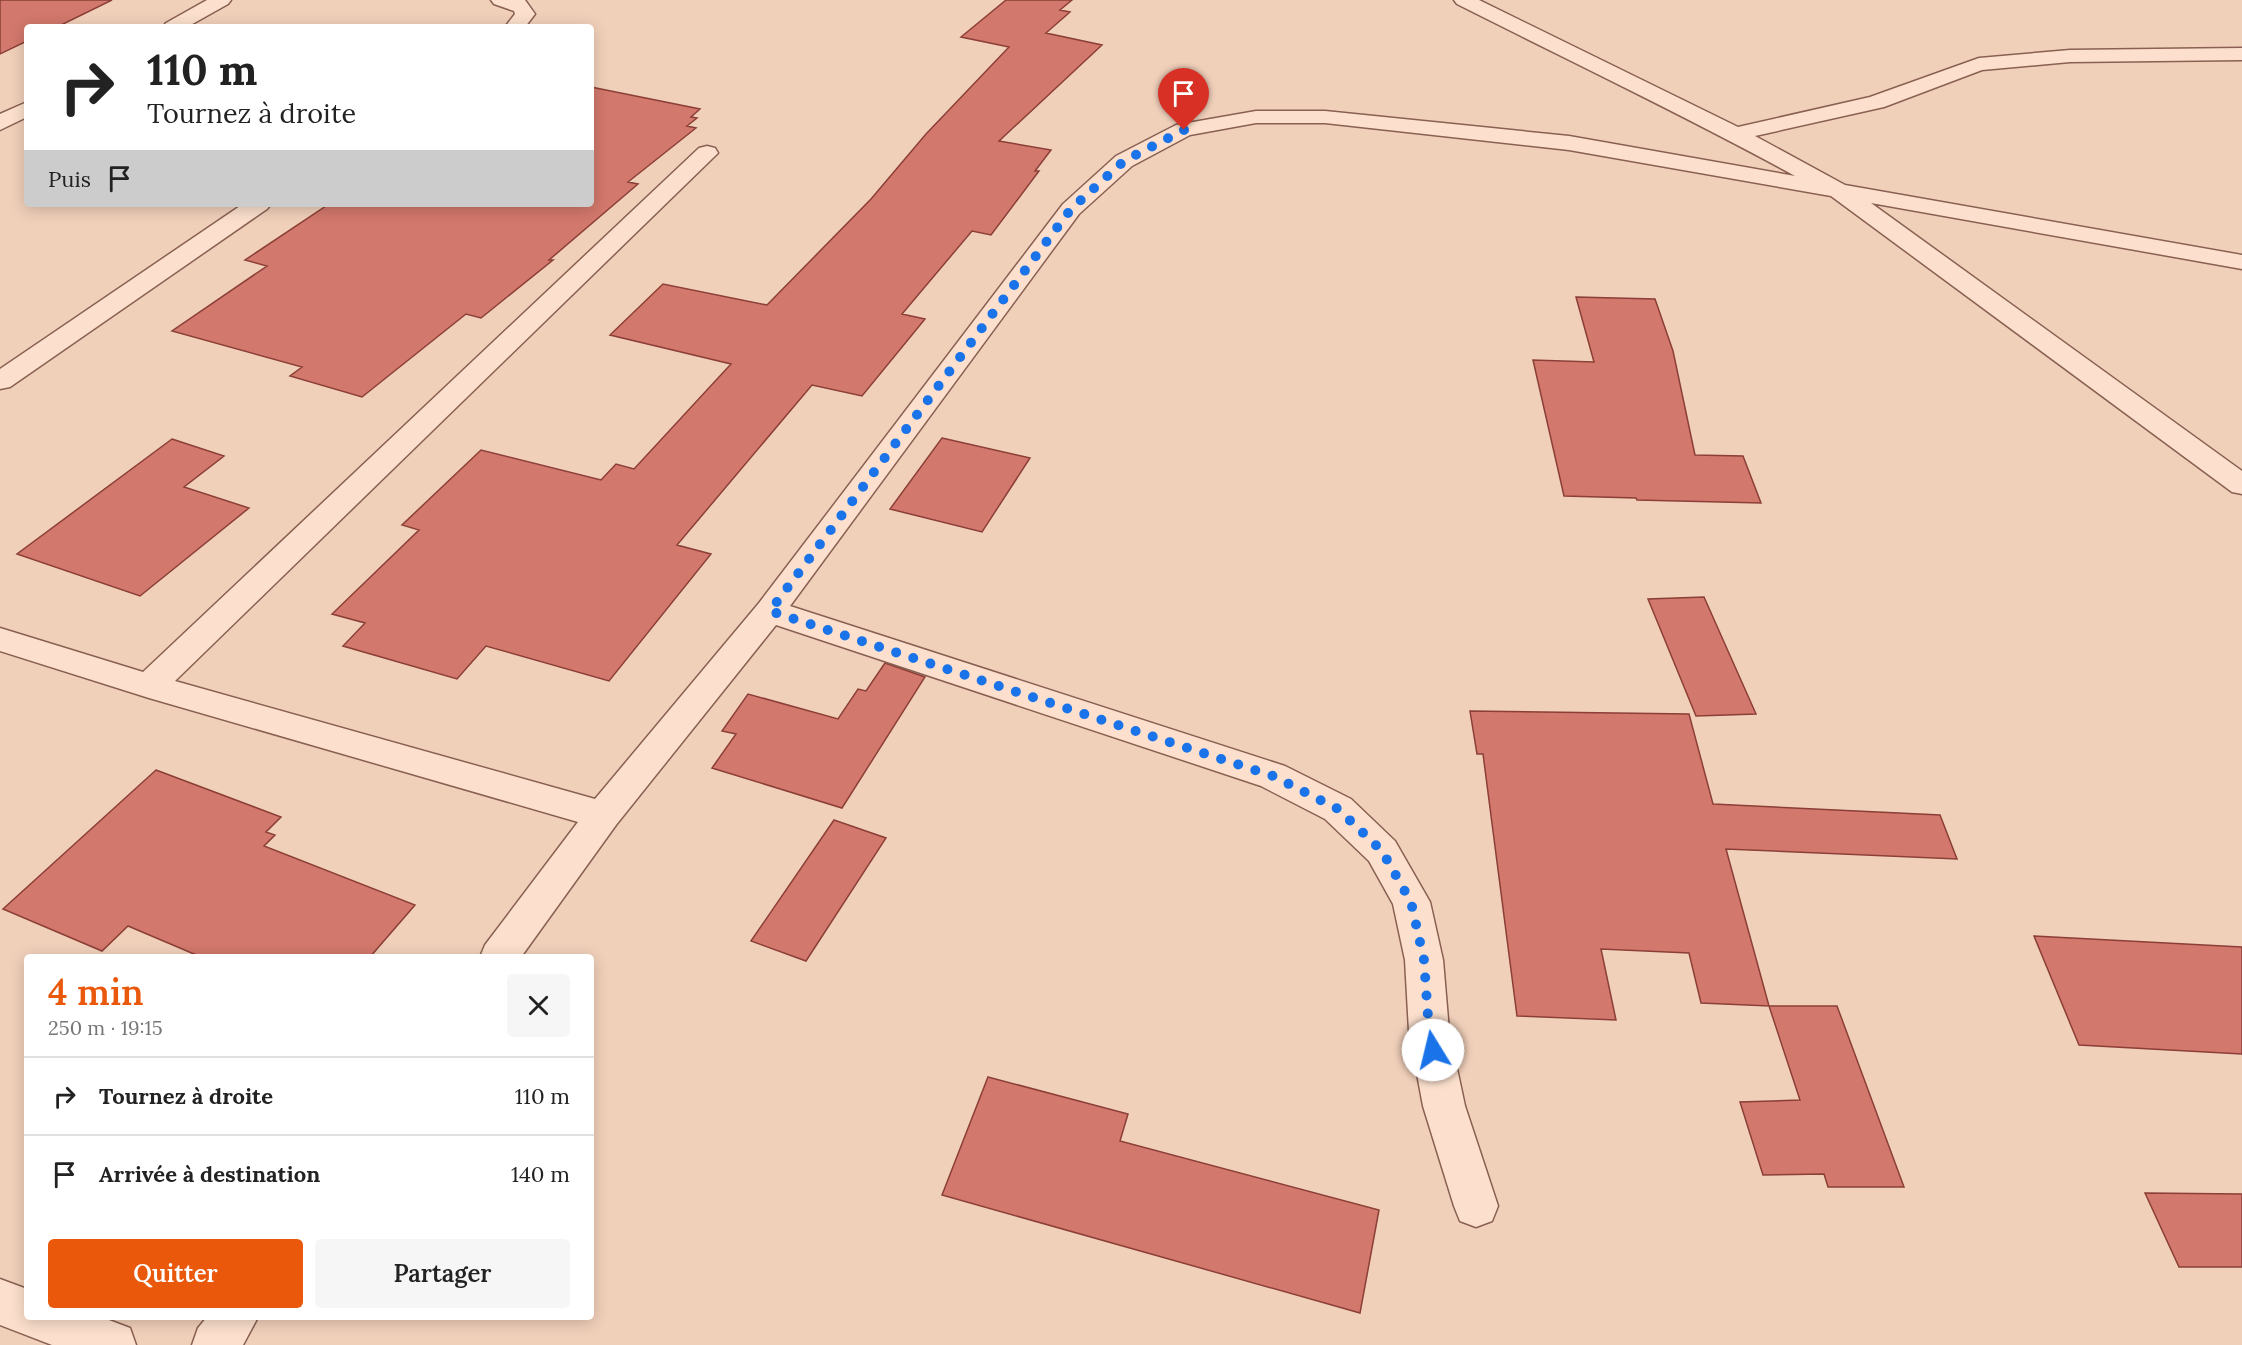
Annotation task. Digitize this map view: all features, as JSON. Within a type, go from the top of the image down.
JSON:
[{"type":"street","points":[[178,24],[221,0]]},
{"type":"street","points":[[501,0],[519,4],[524,9],[525,14],[517,24]]},
{"type":"street","points":[[1464,0],[1736,134],[1839,192],[2242,485]]},
{"type":"street","points":[[1736,134],[1876,102],[1979,64],[2070,56],[2242,54]]},
{"type":"street","points":[[0,123],[24,110]]},
{"type":"street","points":[[501,954],[603,815],[770,611],[1071,209],[1124,161],[1184,130],[1256,117],[1325,117],[1408,124],[1569,143],[2242,262]]},
{"type":"street","points":[[149,686],[707,153]]},
{"type":"street","points":[[0,381],[255,207]]},
{"type":"street","points":[[770,611],[1273,776],[1338,809],[1382,851],[1411,902],[1424,960],[1429,1031],[1444,1106],[1476,1206]]},
{"type":"street","points":[[0,639],[149,686],[603,815]]},
{"type":"street","points":[[0,1302],[24,1311]]},
{"type":"street","points":[[47,1320],[113,1345]]},
{"type":"street","points":[[214,1345],[233,1320]]},
{"type":"building","points":[[0,0],[112,0],[63,24],[24,24],[24,42],[0,54]]},
{"type":"building","points":[[1006,0],[1072,0],[1060,10],[1070,12],[1046,33],[1102,45],[999,141],[1051,150],[1035,171],[1039,171],[991,235],[972,231],[902,314],[925,319],[862,396],[812,385],[677,545],[711,554],[609,681],[486,646],[457,679],[343,646],[365,623],[332,614],[419,530],[402,525],[481,450],[601,480],[616,464],[634,469],[731,364],[610,335],[663,284],[767,305],[871,199],[926,134],[1009,47],[961,37]]},
{"type":"building","points":[[594,88],[700,109],[691,117],[697,118],[687,126],[696,128],[628,182],[638,184],[549,260],[553,260],[481,318],[466,314],[362,397],[290,376],[302,367],[172,331],[267,266],[245,260],[324,207],[594,207]]},
{"type":"building","points":[[1576,297],[1655,299],[1673,351],[1695,455],[1743,456],[1761,503],[1564,496],[1533,360],[1594,362]]},
{"type":"building","points":[[942,438],[1030,458],[982,532],[890,509]]},
{"type":"building","points":[[172,439],[224,456],[184,487],[249,508],[140,596],[17,554]]},
{"type":"building","points":[[1704,597],[1756,714],[1696,716],[1648,599]]},
{"type":"building","points":[[885,663],[925,677],[842,808],[712,768],[736,734],[722,731],[748,694],[838,719],[858,689],[866,691]]},
{"type":"building","points":[[1470,711],[1689,714],[1713,804],[1940,815],[1957,859],[1726,849],[1769,1006],[1701,1003],[1689,953],[1601,949],[1616,1020],[1517,1016],[1483,754],[1477,754]]},
{"type":"building","points":[[156,770],[281,817],[266,832],[275,835],[264,846],[415,905],[373,954],[194,954],[128,926],[102,951],[3,909]]},
{"type":"building","points":[[834,820],[886,838],[806,961],[751,941]]},
{"type":"building","points":[[2034,936],[2242,947],[2242,1054],[2079,1045]]},
{"type":"building","points":[[1769,1006],[1837,1006],[1904,1187],[1828,1187],[1824,1174],[1763,1175],[1740,1102],[1800,1100]]},
{"type":"building","points":[[988,1077],[1128,1114],[1120,1141],[1379,1210],[1360,1313],[942,1195]]},
{"type":"building","points":[[2145,1193],[2242,1194],[2242,1267],[2179,1267]]},
{"type":"route","points":[[1184,130],[1124,161],[1071,209],[770,611],[1273,776],[1338,809],[1382,851],[1411,902],[1424,960],[1429,1031],[1433,1050]]}]
